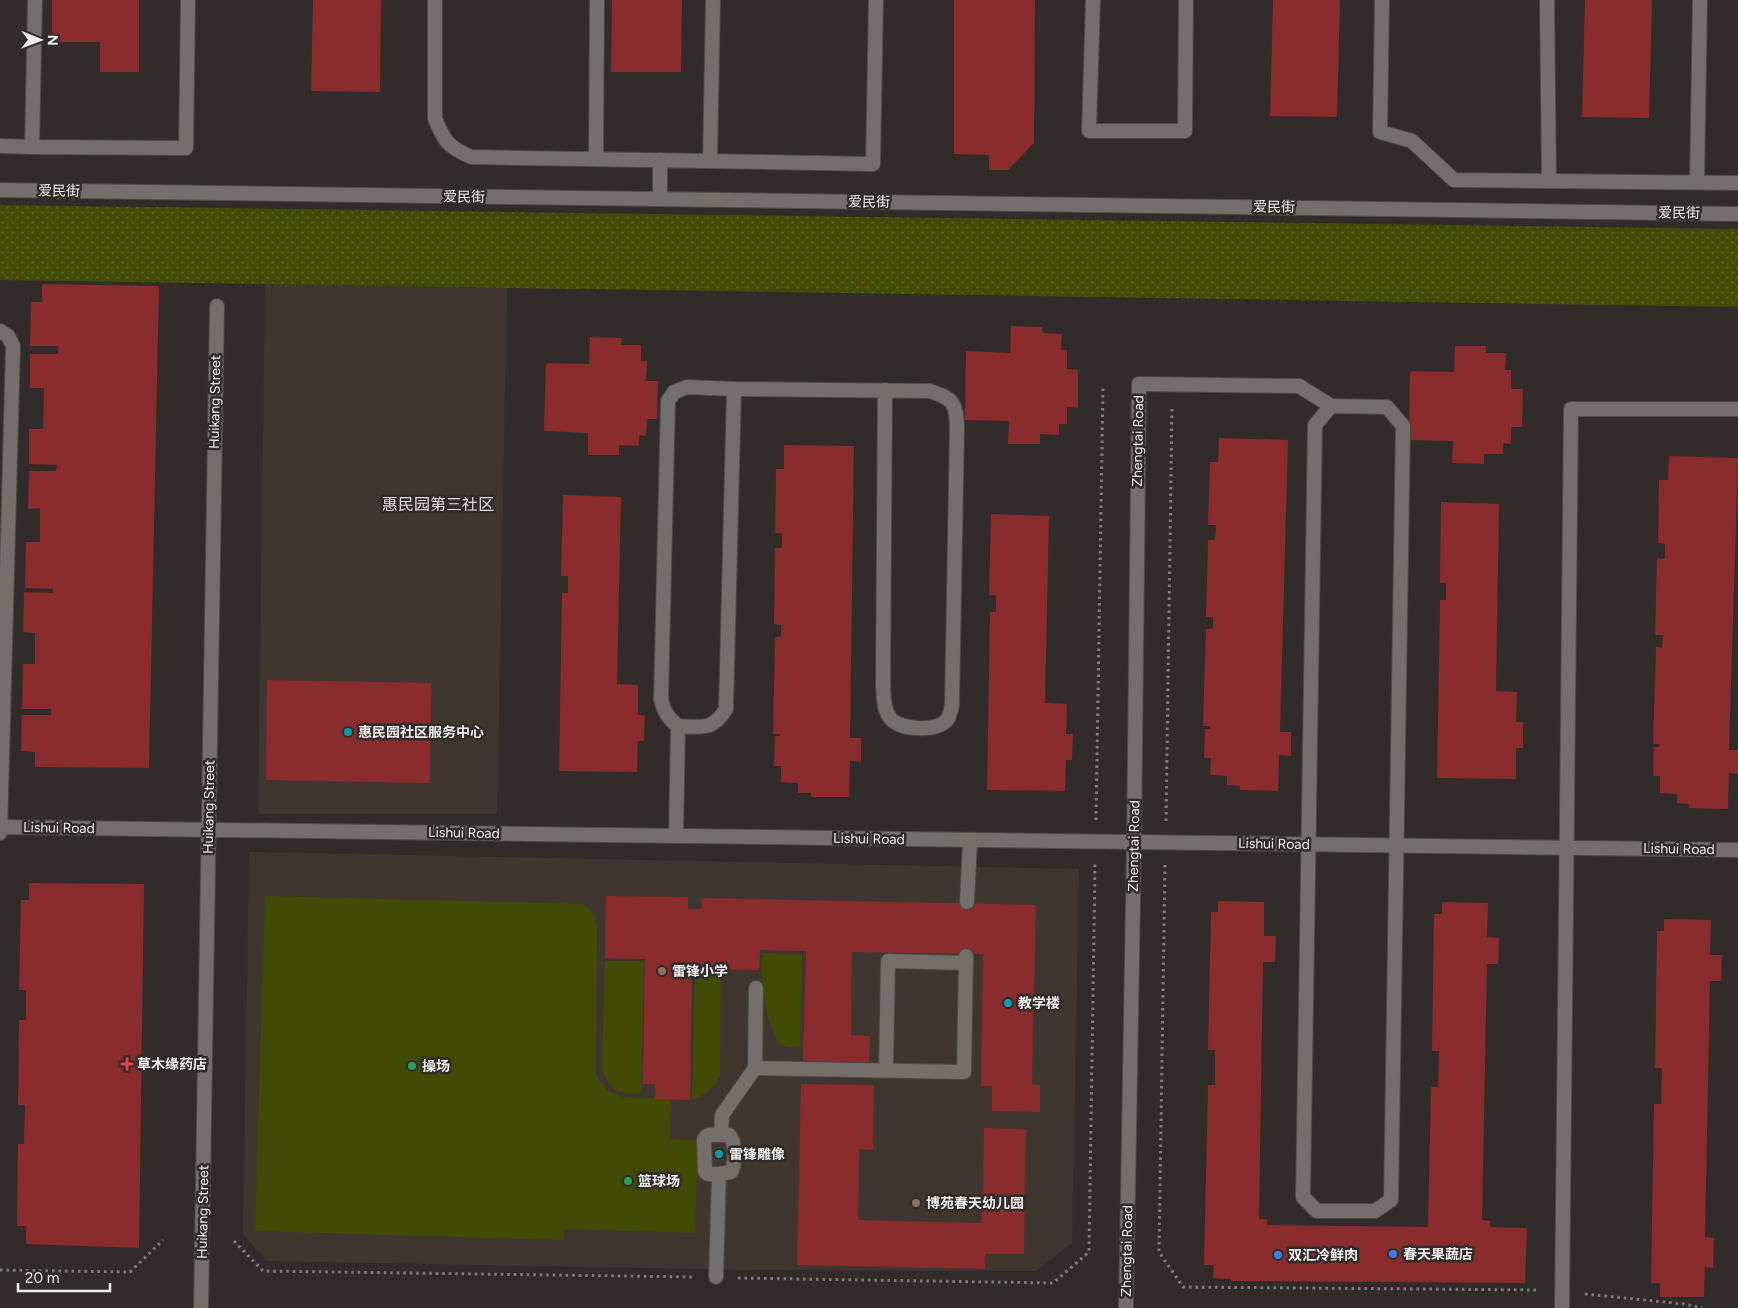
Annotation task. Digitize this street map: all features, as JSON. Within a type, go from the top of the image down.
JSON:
[{"type":"street","points":[[32,146],[35,0]]},
{"type":"street","points":[[0,146],[186,148],[188,0]]},
{"type":"street","points":[[435,0],[435,119],[442,135],[453,149],[471,157],[873,164],[876,0]]},
{"type":"street","points":[[596,159],[597,0]]},
{"type":"street","points":[[710,161],[713,0]]},
{"type":"street","points":[[1093,0],[1089,131],[1185,132],[1186,0]]},
{"type":"street","points":[[1382,0],[1380,132],[1412,141],[1454,180],[1738,183]]},
{"type":"street","points":[[1547,0],[1549,180]]},
{"type":"street","points":[[1697,182],[1700,0]]},
{"type":"street","points":[[660,160],[660,199]]},
{"type":"street","name":"爱民街","points":[[0,190],[1738,214]]},
{"type":"street","name":"Huikang Street","points":[[201,1308],[217,306]]},
{"type":"street","points":[[0,331],[8,336],[13,346],[2,666],[0,833]]},
{"type":"street","name":"Zhengtai Road","points":[[1126,1308],[1139,384],[1299,386],[1331,406]]},
{"type":"street","points":[[734,389],[726,709],[720,720],[705,727],[678,726],[664,712],[661,699],[668,401],[674,392],[687,386],[734,389],[885,390],[930,391],[945,396],[956,408],[952,705],[948,718],[942,724],[930,728],[902,727],[891,720],[885,710],[883,676],[885,390]]},
{"type":"street","points":[[1331,406],[1386,407],[1403,426],[1391,1200],[1375,1212],[1317,1211],[1303,1197],[1315,425],[1331,406]]},
{"type":"street","points":[[1562,1308],[1571,410],[1738,409]]},
{"type":"street","points":[[676,836],[678,726]]},
{"type":"street","name":"Lishui Road","points":[[0,827],[1738,850]]},
{"type":"street","points":[[968,902],[970,841]]},
{"type":"street","points":[[755,1068],[964,1072],[966,959],[888,961],[886,1070]]},
{"type":"street","points":[[721,1135],[722,1116],[755,1068],[756,988]]},
{"type":"street","points":[[708,1135],[729,1135],[734,1141],[733,1167],[731,1172],[719,1174],[708,1174],[705,1172],[704,1139],[708,1135]]},
{"type":"street","points":[[716,1278],[719,1174]]},
{"type":"path","points":[[0,1270],[130,1272],[163,1240]]},
{"type":"path","points":[[234,1241],[263,1271],[1053,1283]]},
{"type":"path","points":[[1183,1287],[1539,1290],[1684,1304],[1702,1308]]},
{"type":"shaded area","points":[[265,284],[507,288],[497,814],[258,814]]},
{"type":"shaded area","name":"雷锋小学","points":[[249,852],[1079,869],[1072,1243],[1036,1271],[759,1270],[267,1261],[243,1235]]},
{"type":"green space","points":[[0,205],[1738,229],[1738,307],[0,280]]},
{"type":"green space","name":"操场","points":[[265,896],[583,904],[594,914],[597,927],[596,1075],[608,1091],[623,1097],[671,1099],[670,1139],[698,1140],[695,1233],[564,1229],[563,1240],[255,1231]]},
{"type":"green space","points":[[762,953],[802,954],[800,1048],[779,1044],[774,1033],[764,1000]]},
{"type":"green space","points":[[605,961],[644,961],[641,1094],[616,1090],[609,1083],[602,1069]]},
{"type":"green space","points":[[695,972],[721,972],[720,1077],[708,1092],[692,1100]]},
{"type":"building","points":[[52,0],[139,0],[139,72],[100,72],[100,42],[52,42]]},
{"type":"building","points":[[313,0],[381,0],[380,92],[311,91]]},
{"type":"building","points":[[612,0],[682,0],[681,72],[611,72]]},
{"type":"building","points":[[954,0],[1035,0],[1034,143],[1008,170],[989,170],[989,155],[954,154]]},
{"type":"building","points":[[1273,0],[1340,0],[1337,117],[1270,116]]},
{"type":"building","points":[[1585,0],[1652,0],[1649,118],[1582,117]]},
{"type":"building","points":[[42,284],[159,286],[149,768],[35,767],[35,752],[21,751],[22,715],[51,715],[51,709],[22,709],[23,664],[35,664],[35,633],[23,632],[24,592],[53,593],[53,589],[25,588],[26,542],[40,542],[40,508],[28,509],[29,471],[56,471],[57,465],[29,464],[29,429],[43,429],[44,388],[30,388],[30,354],[58,354],[58,346],[30,346],[31,302],[42,302]]},
{"type":"building","points":[[1011,326],[1042,327],[1042,333],[1062,334],[1061,350],[1067,350],[1067,369],[1078,370],[1078,408],[1067,407],[1067,424],[1059,424],[1059,435],[1040,434],[1040,444],[1008,444],[1009,421],[965,420],[966,351],[1010,353]]},
{"type":"building","points":[[590,337],[622,338],[621,345],[641,345],[641,361],[647,361],[646,381],[658,381],[657,419],[647,419],[646,436],[639,435],[639,446],[619,445],[619,455],[588,455],[588,433],[544,431],[546,363],[589,364]]},
{"type":"building","points":[[1455,346],[1486,346],[1486,353],[1506,353],[1505,370],[1511,370],[1511,389],[1523,389],[1522,427],[1511,427],[1511,444],[1503,443],[1503,454],[1484,454],[1484,464],[1452,463],[1453,441],[1409,440],[1410,371],[1454,372]]},
{"type":"building","points":[[1219,438],[1288,440],[1280,732],[1291,732],[1291,756],[1279,755],[1278,791],[1240,790],[1240,786],[1227,785],[1227,776],[1210,775],[1211,758],[1204,758],[1205,729],[1210,729],[1210,726],[1203,726],[1206,629],[1213,629],[1213,617],[1206,617],[1208,540],[1215,540],[1216,525],[1208,525],[1210,462],[1218,462]]},
{"type":"building","points":[[784,445],[854,446],[850,738],[861,738],[861,762],[850,761],[849,797],[811,797],[811,793],[798,793],[798,783],[781,782],[781,766],[774,766],[775,736],[780,736],[780,734],[773,734],[775,637],[781,637],[781,625],[774,624],[775,548],[782,548],[782,533],[775,533],[776,469],[784,469]]},
{"type":"building","points":[[1669,456],[1738,458],[1729,750],[1738,750],[1738,774],[1729,773],[1728,809],[1689,808],[1689,804],[1677,803],[1677,794],[1660,793],[1660,776],[1653,776],[1654,747],[1659,747],[1660,744],[1653,744],[1656,647],[1662,648],[1663,635],[1655,635],[1657,558],[1665,559],[1665,544],[1658,543],[1659,480],[1668,480]]},
{"type":"building","points":[[563,495],[621,497],[617,684],[638,685],[638,715],[645,715],[644,741],[638,741],[637,772],[559,771],[562,593],[568,593],[568,576],[561,576]]},
{"type":"building","points":[[1441,502],[1499,504],[1496,691],[1517,692],[1516,722],[1523,722],[1523,748],[1516,748],[1516,779],[1437,778],[1440,600],[1446,600],[1446,583],[1440,583]]},
{"type":"building","points":[[991,514],[1049,516],[1045,703],[1067,704],[1066,734],[1073,734],[1072,760],[1066,760],[1065,791],[987,790],[990,612],[996,612],[996,595],[989,595]]},
{"type":"building","name":"惠民园社区服务中心","points":[[267,680],[431,683],[430,783],[266,780]]},
{"type":"building","points":[[29,883],[144,884],[139,1248],[26,1244],[26,1226],[17,1226],[18,1144],[24,1144],[25,1105],[18,1105],[19,1020],[26,1020],[26,990],[19,990],[21,900],[29,900]]},
{"type":"building","name":"教学楼","points":[[606,896],[688,897],[688,909],[702,909],[702,898],[1036,905],[1032,1084],[1040,1085],[1040,1112],[992,1111],[992,1086],[981,1086],[983,954],[852,952],[851,1035],[870,1036],[869,1064],[803,1063],[806,951],[760,950],[759,970],[692,969],[690,1100],[655,1099],[655,1084],[643,1084],[645,959],[605,958]]},
{"type":"building","points":[[1218,901],[1264,902],[1264,936],[1276,936],[1275,962],[1263,962],[1259,1219],[1267,1219],[1267,1225],[1428,1227],[1431,1087],[1438,1087],[1439,1051],[1432,1051],[1434,914],[1442,914],[1442,902],[1488,903],[1487,937],[1499,938],[1498,964],[1487,964],[1482,1220],[1490,1221],[1490,1227],[1527,1228],[1525,1283],[1231,1281],[1231,1279],[1213,1278],[1214,1265],[1204,1265],[1208,1085],[1215,1085],[1215,1050],[1208,1050],[1211,912],[1218,912]]},
{"type":"building","points":[[1664,919],[1711,920],[1710,955],[1722,955],[1721,981],[1710,981],[1705,1237],[1714,1238],[1713,1268],[1705,1267],[1704,1297],[1660,1297],[1660,1283],[1651,1283],[1654,1104],[1661,1104],[1662,1068],[1655,1068],[1657,931],[1664,931]]},
{"type":"building","points":[[801,1084],[874,1085],[873,1150],[859,1149],[858,1220],[982,1223],[984,1128],[1026,1129],[1024,1254],[985,1254],[985,1269],[797,1265]]},
{"type":"place","name":"惠民园社区服务中心","points":[[348,732]]},
{"type":"place","name":"雷锋小学","points":[[662,971]]},
{"type":"place","name":"教学楼","points":[[1008,1003]]},
{"type":"place","name":"草木缘药店","points":[[127,1064]]},
{"type":"place","name":"操场","points":[[412,1066]]},
{"type":"place","name":"雷锋雕像","points":[[719,1154]]},
{"type":"place","name":"篮球场","points":[[628,1181]]},
{"type":"place","name":"博苑春天幼儿园","points":[[916,1203]]},
{"type":"place","name":"春天果蔬店","points":[[1393,1254]]},
{"type":"place","name":"双汇冷鲜肉","points":[[1278,1255]]},
{"type":"district","name":"惠民园第三社区","points":[[438,504]]}]
